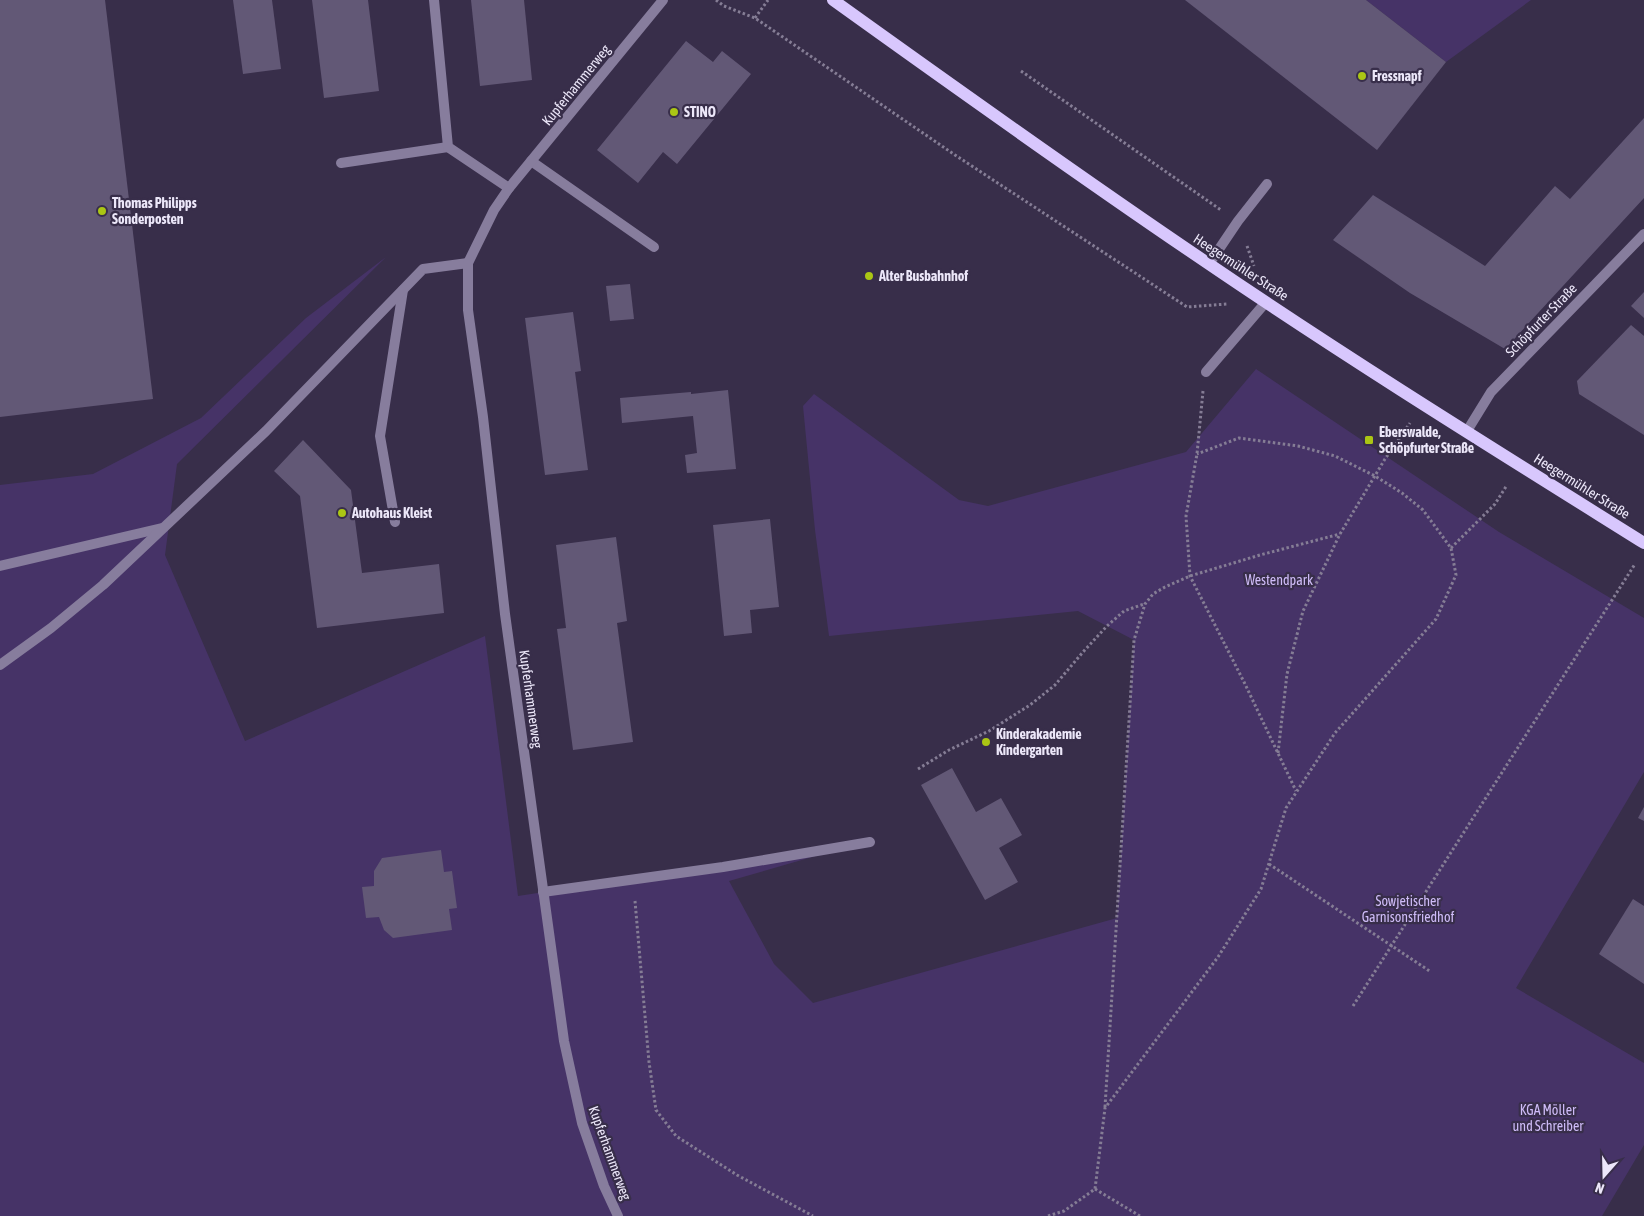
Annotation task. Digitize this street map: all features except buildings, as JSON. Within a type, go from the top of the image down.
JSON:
[{"type":"main road","name":"Heegermühler Straße","points":[[833,0],[1072,170],[1209,264],[1424,404],[1644,542]]},
{"type":"street","points":[[434,0],[448,147]]},
{"type":"street","name":"Kupferhammerweg","points":[[618,1216],[604,1186],[582,1124],[564,1041],[505,614],[483,417],[468,310],[468,263],[494,210],[509,188],[663,0]]},
{"type":"street","points":[[341,163],[448,147],[509,188]]},
{"type":"street","points":[[531,161],[654,246]]},
{"type":"street","points":[[1209,264],[1266,184]]},
{"type":"street","name":"Schöpfurter Straße","points":[[1467,431],[1490,392],[1644,234]]},
{"type":"street","points":[[0,665],[103,585],[266,431],[423,269],[468,263]]},
{"type":"street","points":[[395,522],[380,436],[403,290]]},
{"type":"street","points":[[1206,372],[1266,302]]},
{"type":"street","points":[[0,566],[163,528]]},
{"type":"street","points":[[543,892],[723,868],[870,842]]},
{"type":"path","points":[[716,0],[724,6],[755,18],[955,155],[1187,307],[1266,302],[1238,221],[1020,71]]},
{"type":"path","points":[[755,18],[768,0]]},
{"type":"path","points":[[1206,372],[1197,454],[1186,516],[1190,576],[1240,673],[1296,792]]},
{"type":"path","points":[[1278,754],[1287,674],[1303,611],[1340,534],[1375,476],[1424,404]]},
{"type":"path","points":[[1105,1108],[1218,957],[1261,889],[1286,808],[1296,792],[1335,733],[1436,618],[1456,575],[1451,548],[1423,510],[1402,493],[1375,476],[1335,456],[1298,446],[1239,438],[1197,454]]},
{"type":"path","points":[[1451,548],[1494,504],[1520,465]]},
{"type":"path","points":[[1048,1216],[1064,1211],[1095,1189],[1105,1108],[1134,640],[1145,604],[1153,594],[1190,576],[1340,534]]},
{"type":"path","points":[[1353,1006],[1639,558]]},
{"type":"path","points":[[918,768],[949,750],[989,731],[1030,705],[1056,685],[1084,652],[1124,611],[1145,604]]},
{"type":"path","points":[[1269,864],[1431,972]]},
{"type":"path","points":[[633,880],[649,1062],[656,1110],[676,1136],[737,1175],[812,1216]]},
{"type":"path","points":[[1095,1189],[1140,1216]]},
{"type":"green space","points":[[1366,0],[1531,0],[1446,62]]},
{"type":"green space","points":[[386,257],[177,464],[165,555],[245,741],[485,636],[518,896],[857,844],[729,881],[774,964],[813,1003],[1117,918],[1134,640],[1078,611],[829,636],[815,530],[803,406],[814,394],[959,500],[988,506],[1186,452],[1256,369],[1499,532],[1644,618],[1644,772],[1516,988],[1644,1063],[1644,1145],[1602,1216],[0,1216],[0,485],[93,474],[201,418],[306,318]]},
{"type":"place","name":"Fressnapf","points":[[1362,76]]},
{"type":"place","name":"STINO","points":[[674,112]]},
{"type":"place","name":"Thomas Philipps Sonderposten","points":[[102,211]]},
{"type":"place","name":"Alter Busbahnhof","points":[[869,276]]},
{"type":"place","name":"Eberswalde, Schöpfurter Straße","points":[[1369,440]]},
{"type":"place","name":"Autohaus Kleist","points":[[342,513]]},
{"type":"place","name":"Kinderakademie Kindergarten","points":[[986,742]]},
{"type":"park label","name":"Westendpark","points":[[1279,580]]},
{"type":"park label","name":"Sowjetischer Garnisonsfriedhof","points":[[1408,910]]},
{"type":"park label","name":"KGA Möller und Schreiber","points":[[1548,1118]]}]
